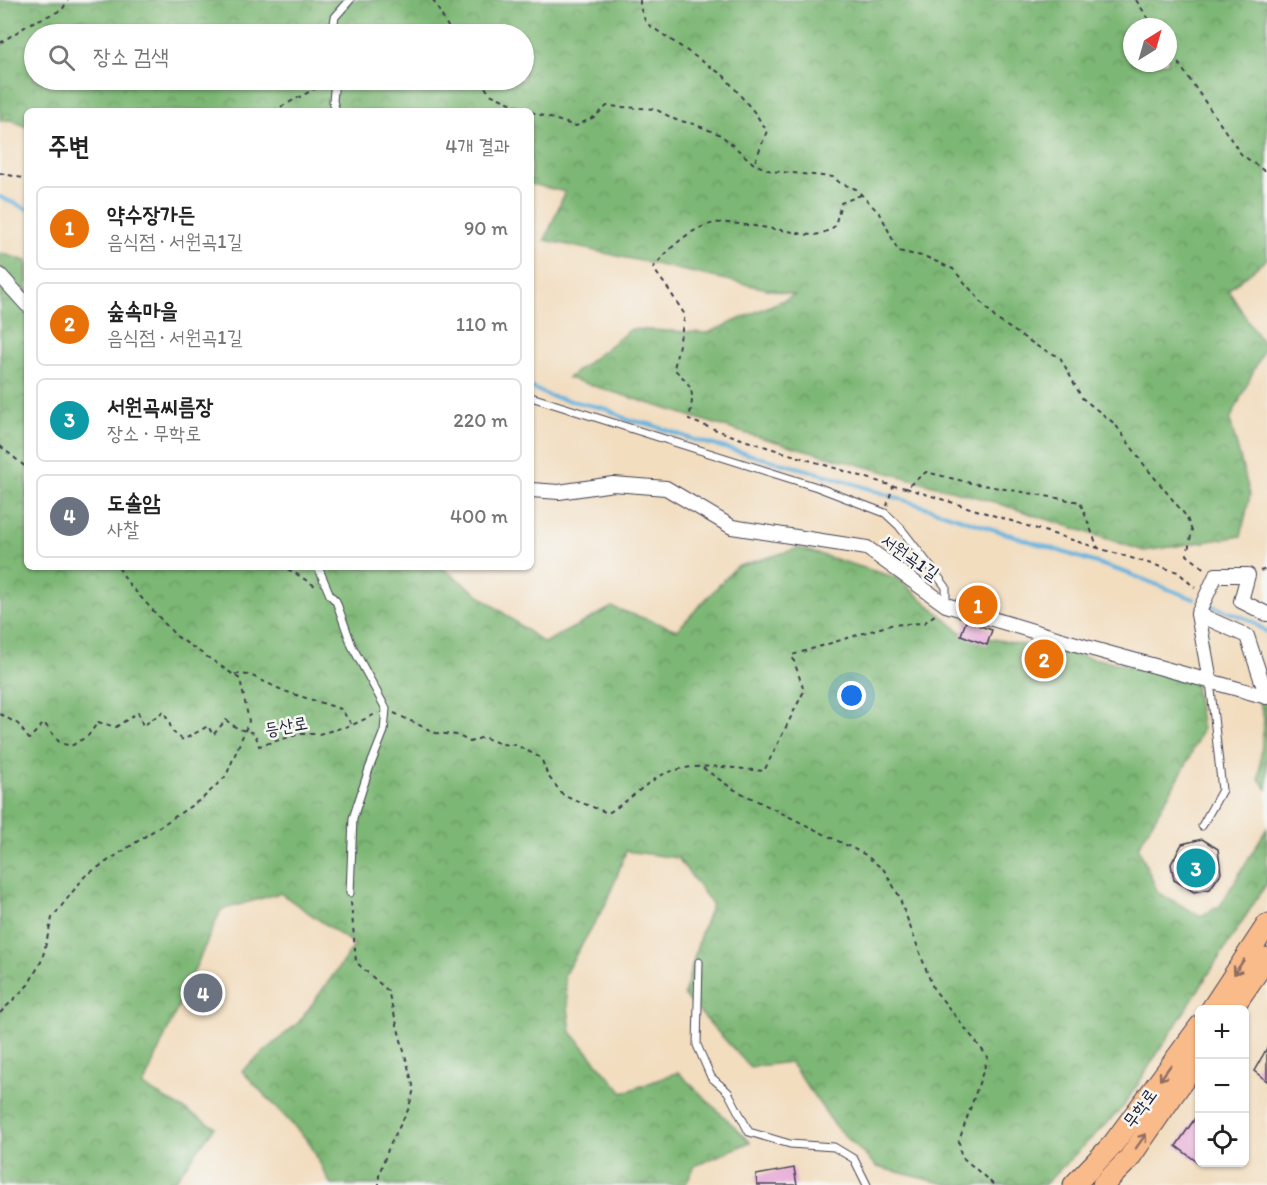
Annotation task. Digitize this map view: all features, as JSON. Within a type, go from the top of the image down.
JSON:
[{"type":"main road","points":[[1214,1005],[1267,925]]},
{"type":"main road","points":[[1236,1005],[1264,970]]},
{"type":"main road","name":"무학로","points":[[1074,1185],[1113,1144],[1195,1033]]},
{"type":"main road","name":"무학로","points":[[1103,1185],[1128,1160],[1198,1059]]},
{"type":"street","points":[[0,275],[24,301]]},
{"type":"street","name":"서원곡1길","points":[[534,490],[559,492],[613,484],[666,488],[732,527],[867,548],[946,605],[1267,697]]},
{"type":"street","points":[[1210,681],[1198,614],[1216,575],[1248,575],[1241,601],[1267,614]]},
{"type":"street","points":[[1198,614],[1247,636],[1267,697]]},
{"type":"lane","points":[[334,24],[335,17],[350,0]]},
{"type":"lane","points":[[333,90],[335,108]]},
{"type":"lane","points":[[534,398],[817,487],[885,513],[899,526],[946,586],[946,605]]},
{"type":"lane","points":[[319,570],[330,595],[336,601],[352,646],[386,709],[384,732],[353,818],[350,893]]},
{"type":"lane","points":[[1202,826],[1222,790],[1210,681]]},
{"type":"lane","points":[[699,962],[697,1045],[711,1077],[728,1092],[749,1132],[790,1144],[834,1147],[854,1159],[867,1185]]},
{"type":"path","points":[[29,24],[62,10],[68,0]]},
{"type":"path","points":[[433,0],[446,24]]},
{"type":"path","points":[[640,0],[646,23],[724,76],[755,113],[767,131],[754,164]]},
{"type":"path","points":[[1136,0],[1148,18]]},
{"type":"path","points":[[0,43],[24,28]]},
{"type":"path","points":[[1177,61],[1241,154],[1267,174]]},
{"type":"path","points":[[279,108],[314,90]]},
{"type":"path","points":[[487,90],[490,94],[521,108]]},
{"type":"path","points":[[534,113],[576,126],[594,117],[607,106],[655,109],[676,120],[694,124],[721,135],[754,164],[771,171],[833,177],[840,183],[856,189],[881,215],[898,251],[926,257],[953,269],[996,319],[1040,348],[1060,357],[1082,398],[1115,424],[1145,466],[1186,516],[1192,531],[1187,555],[1215,578]]},
{"type":"path","points":[[0,173],[24,178]]},
{"type":"path","points":[[861,195],[841,204],[835,226],[817,236],[716,223],[692,232],[672,245],[653,268],[685,315],[674,369],[690,383],[693,401],[689,420],[747,441],[1178,572],[1191,586],[1207,594]]},
{"type":"path","points":[[0,446],[24,466]]},
{"type":"path","points":[[906,488],[926,471],[971,483],[1080,502],[1098,548]]},
{"type":"path","points":[[887,506],[893,486]]},
{"type":"path","points":[[0,1012],[28,984],[42,960],[52,918],[85,876],[203,798],[226,776],[249,721],[240,679],[176,636],[129,584],[120,570]]},
{"type":"path","points":[[289,570],[330,595]]},
{"type":"path","points":[[386,709],[436,733],[457,735],[470,742],[483,737],[501,744],[516,745],[529,750],[541,758],[548,776],[564,796],[608,813],[658,777],[673,770],[701,766],[764,771],[804,692],[792,655],[890,625],[924,623],[946,605]]},
{"type":"path","points":[[232,674],[250,675],[284,691],[341,709],[352,724]]},
{"type":"path","name":"등산로","points":[[0,714],[18,724],[29,739],[44,723],[60,743],[71,746],[88,736],[98,723],[116,727],[138,712],[143,726],[164,711],[173,732],[183,740],[208,726],[213,735],[226,720],[238,729],[255,733],[259,746],[300,734],[319,734],[352,724],[386,709]]},
{"type":"path","points":[[701,766],[733,789],[864,854],[884,870],[898,894],[933,988],[988,1057],[959,1141],[961,1156],[994,1185]]},
{"type":"path","points":[[350,893],[356,962],[388,991],[414,1089],[408,1110],[389,1147],[379,1174],[379,1185]]},
{"type":"green space","points":[[0,0],[1267,0],[1267,259],[1228,290],[1265,347],[1230,420],[1250,495],[1241,536],[1144,551],[994,502],[744,433],[568,378],[631,329],[708,333],[795,295],[545,240],[565,192],[534,185],[534,108],[24,108],[24,126],[11,120],[0,121]]},
{"type":"green space","points":[[0,253],[24,260],[24,570],[445,570],[544,643],[612,607],[677,630],[736,567],[799,548],[897,578],[962,633],[1194,678],[1202,730],[1186,765],[1138,847],[1158,893],[1201,916],[1220,906],[1267,828],[1267,883],[1123,1107],[1044,1185],[950,1185],[877,1167],[836,1127],[790,1062],[750,1067],[684,995],[701,933],[712,904],[678,858],[626,851],[608,900],[564,975],[571,1032],[623,1093],[678,1072],[750,1142],[695,1166],[685,1185],[331,1185],[309,1142],[242,1071],[299,1022],[355,945],[280,893],[221,910],[143,1086],[215,1127],[171,1185],[0,1185]]},
{"type":"green space","points":[[1257,690],[1267,692],[1267,789],[1259,779],[1264,719]]},
{"type":"building","points":[[966,621],[992,630],[987,645],[961,635]]},
{"type":"building","points":[[1202,839],[1218,849],[1221,873],[1210,889],[1194,892],[1174,880],[1171,864],[1182,844]]},
{"type":"building","points":[[1267,1048],[1267,1081],[1254,1071]]},
{"type":"building","points":[[1195,1118],[1195,1160],[1176,1146]]},
{"type":"building","points":[[794,1168],[797,1185],[757,1185],[756,1175]]},
{"type":"waterway","points":[[0,197],[24,208]]},
{"type":"waterway","points":[[534,388],[549,396],[607,409],[628,420],[649,424],[695,440],[830,476],[1127,573],[1194,599]]},
{"type":"waterway","points":[[1213,606],[1248,619],[1267,632]]},
{"type":"place","name":"약수장가든","points":[[978,605]]},
{"type":"place","name":"숲속마을","points":[[1044,659]]},
{"type":"place","name":"서원곡씨름장","points":[[1196,868]]},
{"type":"place","name":"도솔암","points":[[203,993]]}]
